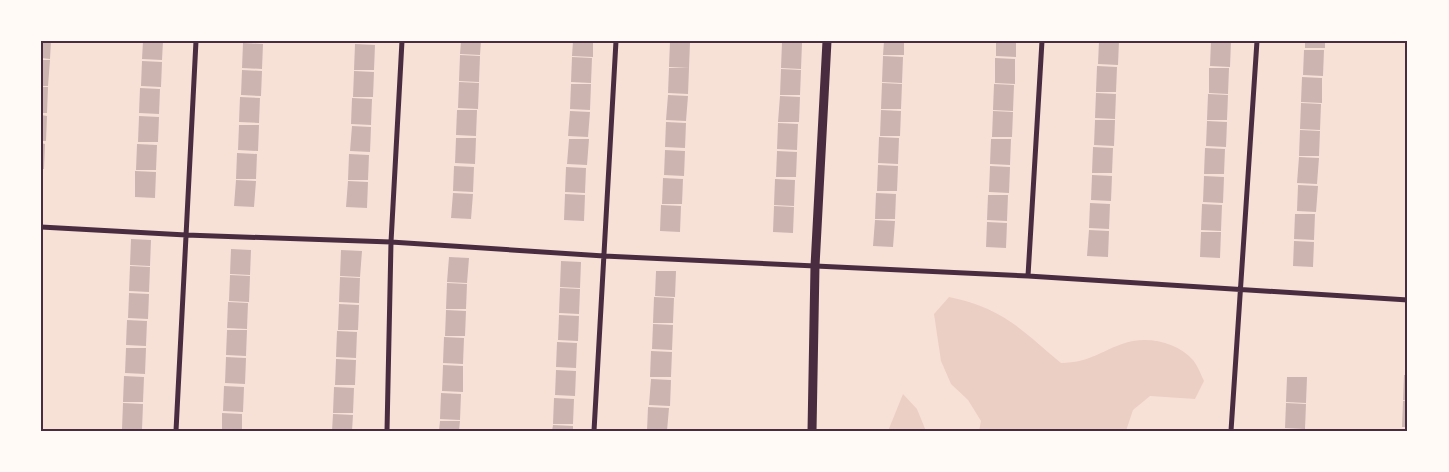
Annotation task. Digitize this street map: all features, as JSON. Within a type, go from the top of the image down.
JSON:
[{"type":"street","points":[[176,431],[196,41]]},
{"type":"street","points":[[387,431],[391,242],[402,41]]},
{"type":"street","points":[[594,431],[616,41]]},
{"type":"street","points":[[812,431],[815,266],[827,41]]},
{"type":"street","points":[[1028,276],[1042,41]]},
{"type":"street","points":[[1231,431],[1258,41]]},
{"type":"street","points":[[41,228],[391,242],[604,256],[1028,276],[1408,300]]},
{"type":"shaded area","points":[[949,297],[983,307],[1010,321],[1061,363],[1086,359],[1131,341],[1151,340],[1170,345],[1186,354],[1195,362],[1204,381],[1195,399],[1150,396],[1133,410],[1126,431],[979,431],[981,421],[968,400],[951,384],[941,361],[934,314]]},
{"type":"shaded area","points":[[903,394],[917,409],[926,431],[888,431]]},
{"type":"building","points":[[41,41],[51,41],[50,59],[41,58]]},
{"type":"building","points":[[143,41],[163,41],[162,60],[142,59]]},
{"type":"building","points":[[461,41],[481,41],[480,55],[460,54]]},
{"type":"building","points":[[573,41],[593,41],[593,57],[572,56]]},
{"type":"building","points":[[670,41],[690,42],[689,68],[669,67]]},
{"type":"building","points":[[884,41],[904,41],[904,55],[883,55]]},
{"type":"building","points":[[996,41],[1016,41],[1016,57],[996,56]]},
{"type":"building","points":[[1099,41],[1119,41],[1118,65],[1098,64]]},
{"type":"building","points":[[1211,41],[1231,41],[1230,67],[1210,66]]},
{"type":"building","points":[[1305,41],[1325,41],[1325,48],[1305,48]]},
{"type":"building","points":[[782,42],[802,43],[801,69],[781,68]]},
{"type":"building","points":[[243,43],[263,44],[262,69],[242,68]]},
{"type":"building","points":[[355,44],[375,45],[374,70],[354,70]]},
{"type":"building","points":[[1304,50],[1324,50],[1323,76],[1303,75]]},
{"type":"building","points":[[460,55],[480,56],[479,82],[459,81]]},
{"type":"building","points":[[883,56],[903,57],[902,83],[882,82]]},
{"type":"building","points":[[572,57],[592,58],[591,83],[571,82]]},
{"type":"building","points":[[995,58],[1015,59],[1015,84],[995,83]]},
{"type":"building","points":[[41,60],[50,60],[48,86],[41,86]]},
{"type":"building","points":[[142,61],[162,62],[161,87],[141,86]]},
{"type":"building","points":[[1097,66],[1117,67],[1116,92],[1096,92]]},
{"type":"building","points":[[669,68],[689,68],[688,94],[668,93]]},
{"type":"building","points":[[1209,68],[1229,68],[1228,94],[1209,93]]},
{"type":"building","points":[[781,69],[801,70],[800,95],[780,95]]},
{"type":"building","points":[[242,70],[262,71],[261,96],[241,95]]},
{"type":"building","points":[[354,71],[374,72],[373,97],[353,97]]},
{"type":"building","points":[[1302,77],[1322,78],[1322,103],[1301,102]]},
{"type":"building","points":[[459,82],[479,83],[478,109],[458,108]]},
{"type":"building","points":[[882,83],[902,84],[901,109],[881,109]]},
{"type":"building","points":[[571,84],[591,84],[590,110],[570,109]]},
{"type":"building","points":[[994,84],[1014,85],[1013,111],[993,110]]},
{"type":"building","points":[[41,87],[48,87],[47,113],[41,113]]},
{"type":"building","points":[[140,88],[160,89],[159,114],[139,113]]},
{"type":"building","points":[[1096,93],[1116,94],[1115,119],[1095,118]]},
{"type":"building","points":[[1208,94],[1228,95],[1227,120],[1207,120]]},
{"type":"building","points":[[668,95],[688,96],[686,121],[666,120]]},
{"type":"building","points":[[780,96],[800,97],[799,122],[778,122]]},
{"type":"building","points":[[240,97],[260,98],[259,123],[239,122]]},
{"type":"building","points":[[352,98],[372,99],[371,125],[351,124]]},
{"type":"building","points":[[1301,103],[1321,104],[1320,130],[1300,129]]},
{"type":"building","points":[[457,110],[477,110],[476,136],[456,135]]},
{"type":"building","points":[[881,110],[901,111],[900,136],[880,136]]},
{"type":"building","points":[[570,111],[590,112],[588,137],[568,136]]},
{"type":"building","points":[[993,111],[1013,112],[1012,137],[992,137]]},
{"type":"building","points":[[41,115],[47,116],[46,141],[41,141]]},
{"type":"building","points":[[139,116],[159,117],[158,142],[138,142]]},
{"type":"building","points":[[1095,120],[1115,120],[1114,146],[1094,145]]},
{"type":"building","points":[[1207,121],[1227,122],[1226,147],[1206,146]]},
{"type":"building","points":[[666,122],[686,123],[685,148],[665,147]]},
{"type":"building","points":[[778,123],[798,124],[797,150],[777,149]]},
{"type":"building","points":[[239,125],[259,125],[258,151],[238,150]]},
{"type":"building","points":[[352,126],[371,127],[370,152],[350,151]]},
{"type":"building","points":[[1300,130],[1320,131],[1319,156],[1299,156]]},
{"type":"building","points":[[879,137],[899,138],[898,164],[878,163]]},
{"type":"building","points":[[456,138],[476,138],[475,164],[455,163]]},
{"type":"building","points":[[569,139],[589,139],[587,165],[567,164]]},
{"type":"building","points":[[991,139],[1011,139],[1010,165],[990,164]]},
{"type":"building","points":[[41,143],[45,144],[44,169],[41,169]]},
{"type":"building","points":[[137,144],[157,145],[156,170],[136,170]]},
{"type":"building","points":[[1093,147],[1113,148],[1112,173],[1092,173]]},
{"type":"building","points":[[1205,148],[1225,149],[1224,174],[1204,174]]},
{"type":"building","points":[[665,150],[685,151],[684,176],[664,175]]},
{"type":"building","points":[[777,151],[797,152],[796,177],[776,177]]},
{"type":"building","points":[[237,153],[257,154],[256,179],[236,179]]},
{"type":"building","points":[[349,154],[369,155],[368,180],[348,180]]},
{"type":"building","points":[[1299,157],[1319,158],[1317,184],[1297,183]]},
{"type":"building","points":[[878,165],[898,166],[897,191],[877,191]]},
{"type":"building","points":[[454,166],[474,167],[473,192],[453,191]]},
{"type":"building","points":[[990,166],[1010,167],[1009,193],[989,192]]},
{"type":"building","points":[[566,167],[586,168],[585,193],[565,192]]},
{"type":"building","points":[[135,171],[156,172],[155,198],[135,197]]},
{"type":"building","points":[[1092,175],[1112,176],[1111,201],[1091,200]]},
{"type":"building","points":[[1204,176],[1224,177],[1223,203],[1203,202]]},
{"type":"building","points":[[663,178],[683,179],[682,204],[662,204]]},
{"type":"building","points":[[775,179],[795,180],[794,206],[774,205]]},
{"type":"building","points":[[236,180],[256,181],[254,207],[234,206]]},
{"type":"building","points":[[348,181],[368,182],[367,208],[346,207]]},
{"type":"building","points":[[1298,185],[1318,186],[1316,212],[1297,211]]},
{"type":"building","points":[[453,193],[473,194],[471,219],[451,218]]},
{"type":"building","points":[[876,193],[896,194],[895,219],[875,219]]},
{"type":"building","points":[[565,194],[585,195],[584,221],[564,220]]},
{"type":"building","points":[[988,195],[1008,195],[1007,221],[987,220]]},
{"type":"building","points":[[1090,203],[1110,204],[1109,229],[1089,228]]},
{"type":"building","points":[[1202,204],[1222,205],[1221,231],[1201,230]]},
{"type":"building","points":[[661,205],[681,206],[680,232],[660,231]]},
{"type":"building","points":[[774,206],[794,207],[793,233],[773,232]]},
{"type":"building","points":[[1295,214],[1315,214],[1314,240],[1294,239]]},
{"type":"building","points":[[875,220],[895,221],[893,247],[873,246]]},
{"type":"building","points":[[987,222],[1007,223],[1006,248],[986,247]]},
{"type":"building","points":[[1089,230],[1109,231],[1108,257],[1087,256]]},
{"type":"building","points":[[1201,232],[1221,232],[1220,258],[1200,257]]},
{"type":"building","points":[[131,239],[151,240],[150,266],[130,265]]},
{"type":"building","points":[[1294,241],[1314,242],[1313,267],[1293,266]]},
{"type":"building","points":[[1406,242],[1408,242],[1408,268],[1405,268]]},
{"type":"building","points":[[231,249],[251,250],[250,275],[230,274]]},
{"type":"building","points":[[341,250],[362,251],[360,277],[340,276]]},
{"type":"building","points":[[449,257],[469,258],[467,283],[447,282]]},
{"type":"building","points":[[561,261],[581,262],[580,288],[560,287]]},
{"type":"building","points":[[130,266],[150,267],[149,292],[129,291]]},
{"type":"building","points":[[656,271],[676,271],[675,297],[655,296]]},
{"type":"building","points":[[230,275],[250,276],[249,302],[229,301]]},
{"type":"building","points":[[340,277],[360,278],[359,303],[339,302]]},
{"type":"building","points":[[447,283],[467,284],[466,309],[446,309]]},
{"type":"building","points":[[560,288],[580,289],[579,314],[559,313]]},
{"type":"building","points":[[129,293],[149,294],[148,319],[128,318]]},
{"type":"building","points":[[654,297],[674,298],[673,323],[653,323]]},
{"type":"building","points":[[228,302],[248,303],[247,329],[227,328]]},
{"type":"building","points":[[339,304],[359,305],[358,330],[338,330]]},
{"type":"building","points":[[446,310],[466,311],[465,336],[445,336]]},
{"type":"building","points":[[559,315],[579,316],[578,341],[558,340]]},
{"type":"building","points":[[127,320],[147,321],[146,346],[126,345]]},
{"type":"building","points":[[653,324],[673,325],[672,350],[652,349]]},
{"type":"building","points":[[227,330],[247,330],[246,356],[226,355]]},
{"type":"building","points":[[337,331],[357,332],[356,358],[336,357]]},
{"type":"building","points":[[444,337],[464,338],[463,364],[443,363]]},
{"type":"building","points":[[557,342],[577,343],[576,368],[556,367]]},
{"type":"building","points":[[126,348],[146,348],[145,374],[125,373]]},
{"type":"building","points":[[651,351],[672,352],[671,377],[650,377]]},
{"type":"building","points":[[226,357],[246,358],[245,384],[225,383]]},
{"type":"building","points":[[336,359],[356,360],[355,385],[335,385]]},
{"type":"building","points":[[443,365],[463,366],[463,392],[442,391]]},
{"type":"building","points":[[556,370],[576,371],[575,396],[555,395]]},
{"type":"building","points":[[1404,375],[1408,375],[1408,401],[1403,400]]},
{"type":"building","points":[[124,376],[144,377],[143,402],[123,402]]},
{"type":"building","points":[[1287,377],[1307,377],[1306,403],[1286,402]]},
{"type":"building","points":[[651,379],[671,380],[670,406],[649,405]]},
{"type":"building","points":[[224,386],[244,387],[243,412],[223,411]]},
{"type":"building","points":[[334,387],[354,388],[353,413],[333,413]]},
{"type":"building","points":[[441,393],[461,394],[460,420],[440,419]]},
{"type":"building","points":[[554,398],[574,399],[573,424],[553,424]]},
{"type":"building","points":[[1403,401],[1408,401],[1408,427],[1402,427]]},
{"type":"building","points":[[123,403],[143,404],[142,430],[122,429]]},
{"type":"building","points":[[1286,403],[1306,404],[1305,429],[1285,428]]},
{"type":"building","points":[[648,407],[669,408],[667,431],[647,431]]},
{"type":"building","points":[[222,413],[242,414],[242,431],[222,431]]},
{"type":"building","points":[[333,414],[353,415],[352,431],[332,431]]},
{"type":"building","points":[[440,421],[460,421],[459,431],[439,431]]},
{"type":"building","points":[[553,425],[573,426],[573,431],[552,431]]}]
